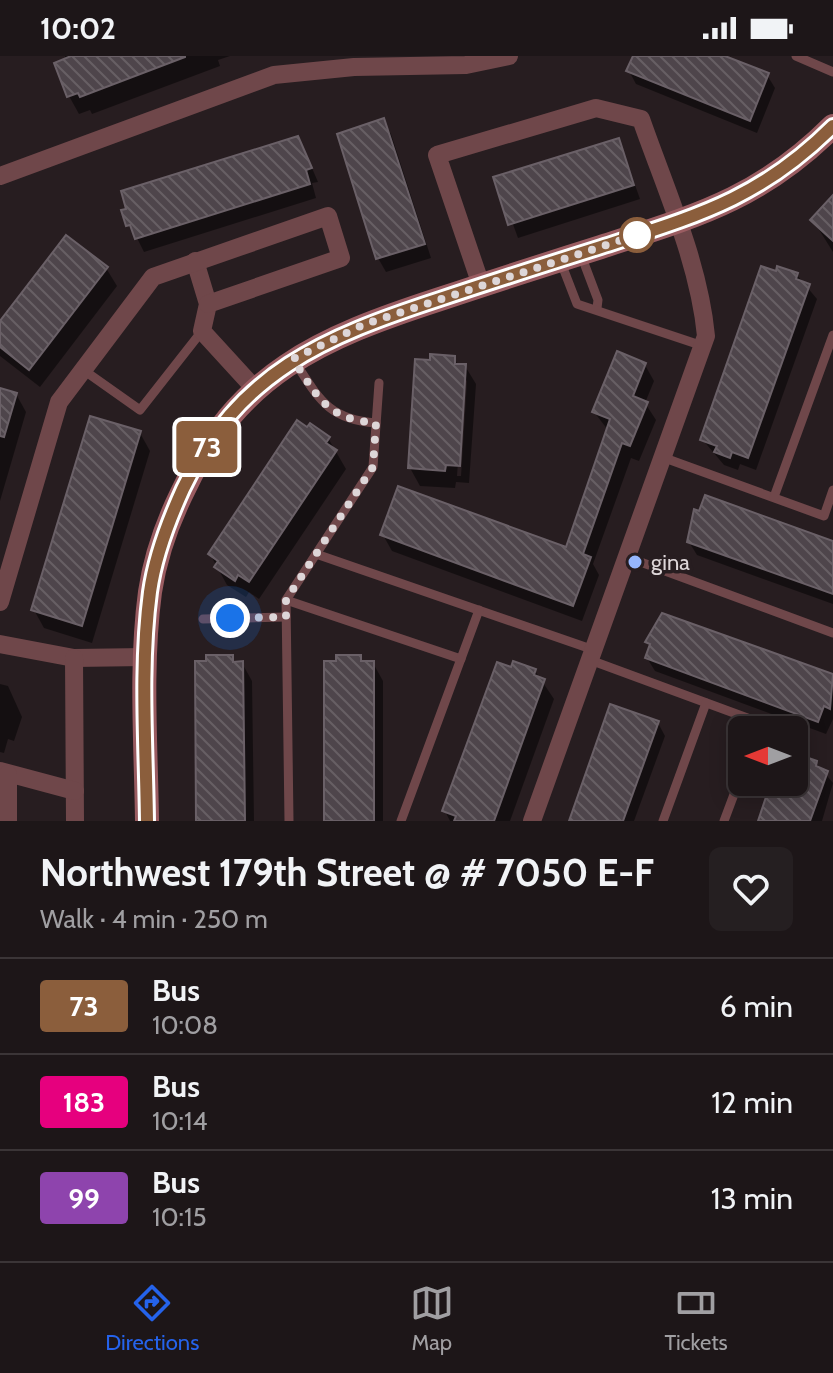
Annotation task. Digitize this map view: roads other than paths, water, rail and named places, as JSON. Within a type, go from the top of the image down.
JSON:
[{"type":"street","points":[[0,176],[274,75],[354,67],[466,65],[509,56]]},
{"type":"street","points":[[481,285],[437,155],[596,108],[641,119],[677,222],[704,315],[706,336],[532,821]]},
{"type":"street","points":[[147,821],[145,657],[150,590],[165,529],[194,466],[218,429],[256,390],[293,359],[365,324],[677,222],[749,193],[779,175],[833,126]]},
{"type":"street","points":[[0,602],[59,402],[153,277],[328,216],[341,258],[208,304]]},
{"type":"street","points":[[195,261],[208,304],[202,331],[256,390]]},
{"type":"street","points":[[0,644],[74,658],[145,657]]},
{"type":"street","points":[[74,658],[75,821]]},
{"type":"street","points":[[8,821],[4,773],[75,791]]},
{"type":"lane","points":[[796,56],[833,72]]},
{"type":"lane","points":[[570,256],[577,304],[597,308],[703,346]]},
{"type":"lane","points":[[570,256],[598,300],[597,308]]},
{"type":"lane","points":[[82,369],[140,410],[202,331]]},
{"type":"lane","points":[[774,497],[833,335]]},
{"type":"lane","points":[[293,359],[329,410],[354,421],[376,423]]},
{"type":"lane","points":[[289,821],[286,600],[373,467],[379,383]]},
{"type":"lane","points":[[662,457],[824,516],[833,490]]},
{"type":"lane","points":[[316,554],[479,610],[742,716]]},
{"type":"lane","points":[[627,557],[833,633]]},
{"type":"lane","points":[[286,600],[461,659]]},
{"type":"lane","points":[[401,821],[479,610]]},
{"type":"lane","points":[[203,619],[286,617]]},
{"type":"lane","points":[[663,821],[706,703]]},
{"type":"lane","points":[[724,821],[733,796]]},
{"type":"place","name":"gina","points":[[635,562]]}]
